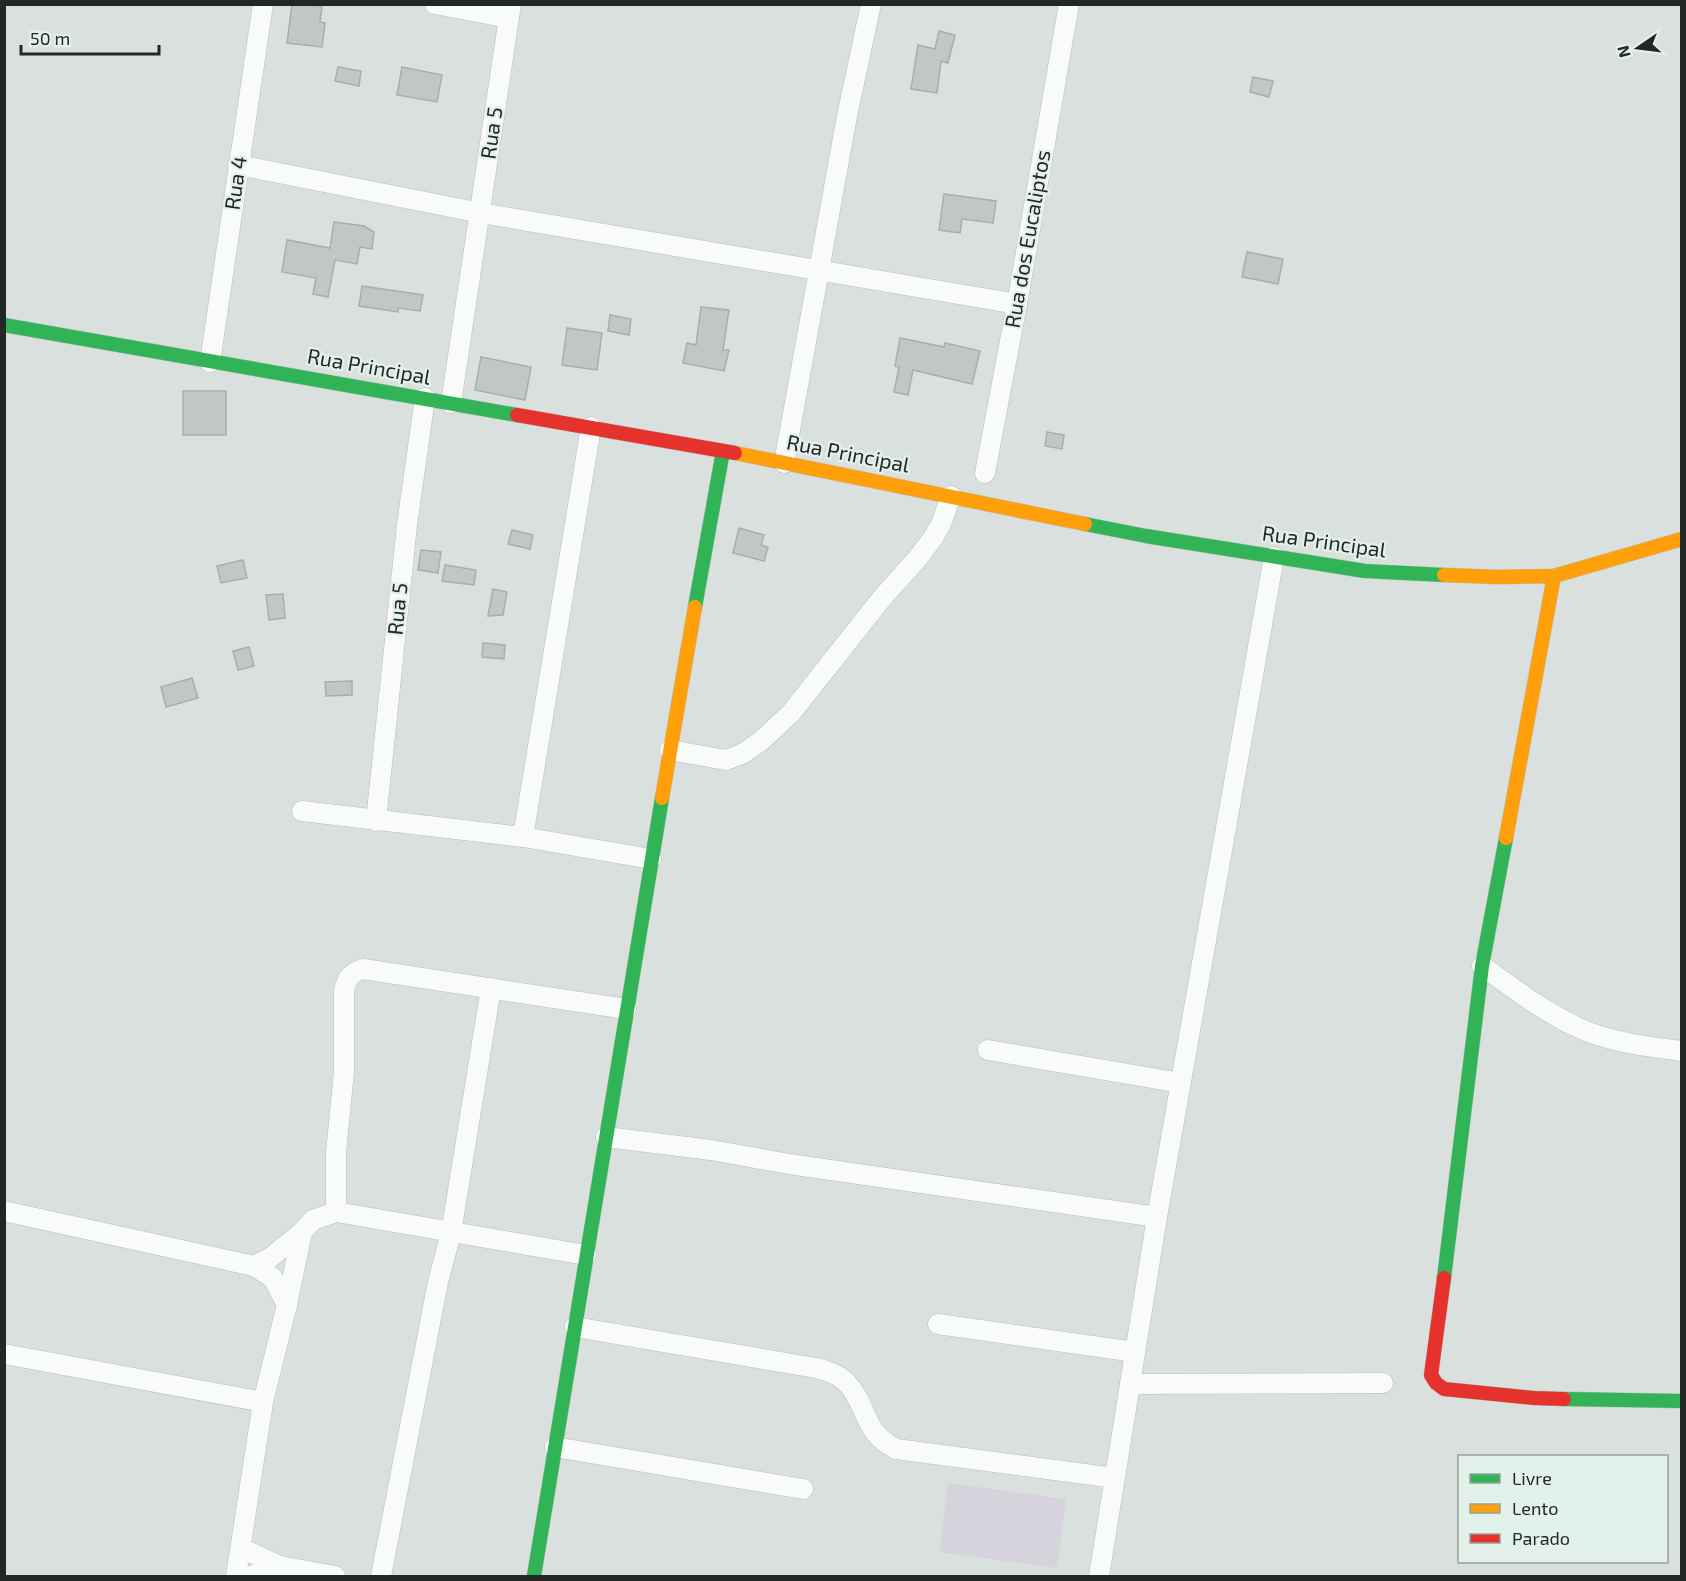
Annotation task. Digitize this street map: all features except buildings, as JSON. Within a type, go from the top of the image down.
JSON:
[{"type":"street","name":"Rua 4","points":[[210,362],[263,4]]},
{"type":"street","points":[[435,4],[510,11]]},
{"type":"street","points":[[784,462],[847,116],[872,4]]},
{"type":"street","name":"Rua dos Eucaliptos","points":[[985,473],[1069,4]]},
{"type":"street","name":"Rua 5","points":[[451,403],[510,11]]},
{"type":"street","points":[[238,165],[481,213],[1017,304]]},
{"type":"street","name":"Rua Principal","points":[[4,325],[784,462],[1146,536],[1365,571],[1498,577],[1554,576],[1682,539]]},
{"type":"street","name":"Rua 5","points":[[376,821],[407,525],[425,398]]},
{"type":"street","points":[[524,837],[591,427]]},
{"type":"street","points":[[534,1576],[651,859],[723,451]]},
{"type":"street","points":[[670,750],[726,760],[742,754],[761,741],[791,713],[882,598],[917,559],[957,498],[985,473],[1003,508]]},
{"type":"street","points":[[1099,1576],[1181,1083],[1274,557]]},
{"type":"street","points":[[1554,576],[1482,966],[1431,1375],[1444,1389],[1534,1398],[1682,1401]]},
{"type":"street","points":[[302,811],[524,837],[651,859]]},
{"type":"street","points":[[1482,966],[1529,1000],[1580,1029],[1640,1046],[1682,1051]]},
{"type":"street","points":[[336,1212],[336,1153],[344,1071],[344,991],[347,978],[354,972],[363,969],[626,1009]]},
{"type":"street","points":[[381,1576],[438,1282],[451,1233],[492,988]]},
{"type":"street","points":[[988,1050],[1181,1083]]},
{"type":"street","points":[[606,1137],[753,1156],[800,1165],[1158,1217]]},
{"type":"street","points":[[4,1211],[254,1266],[273,1278],[287,1305]]},
{"type":"street","points":[[254,1266],[270,1258],[313,1220],[336,1212],[586,1255]]},
{"type":"street","points":[[236,1576],[263,1402],[302,1232]]},
{"type":"street","points":[[938,1324],[1136,1352]]},
{"type":"street","points":[[575,1327],[831,1372],[845,1381],[856,1397],[873,1432],[882,1442],[896,1449],[1115,1478]]},
{"type":"street","points":[[4,1354],[263,1402]]},
{"type":"street","points":[[1130,1384],[1383,1383]]},
{"type":"street","points":[[555,1447],[803,1489]]},
{"type":"street","points":[[241,1548],[280,1566],[335,1576]]},
{"type":"street","points":[[251,1576],[280,1566]]},
{"type":"shaded area","points":[[948,1483],[1066,1499],[1057,1568],[939,1552]]},
{"type":"traffic: fast","points":[[4,325],[517,415]]},
{"type":"traffic: fast","points":[[695,607],[723,451]]},
{"type":"traffic: fast","points":[[1085,524],[1365,571],[1444,575]]},
{"type":"traffic: fast","points":[[534,1576],[662,798]]},
{"type":"traffic: fast","points":[[1444,1278],[1482,966],[1506,838]]},
{"type":"traffic: fast","points":[[1564,1399],[1682,1401]]},
{"type":"traffic: slow","points":[[735,453],[1085,524]]},
{"type":"traffic: slow","points":[[1444,575],[1554,576],[1682,539]]},
{"type":"traffic: slow","points":[[1506,838],[1554,576]]},
{"type":"traffic: slow","points":[[662,798],[695,607]]},
{"type":"traffic: jam","points":[[517,415],[735,453]]},
{"type":"traffic: jam","points":[[1444,1278],[1431,1375],[1436,1383],[1444,1389],[1564,1399]]}]
